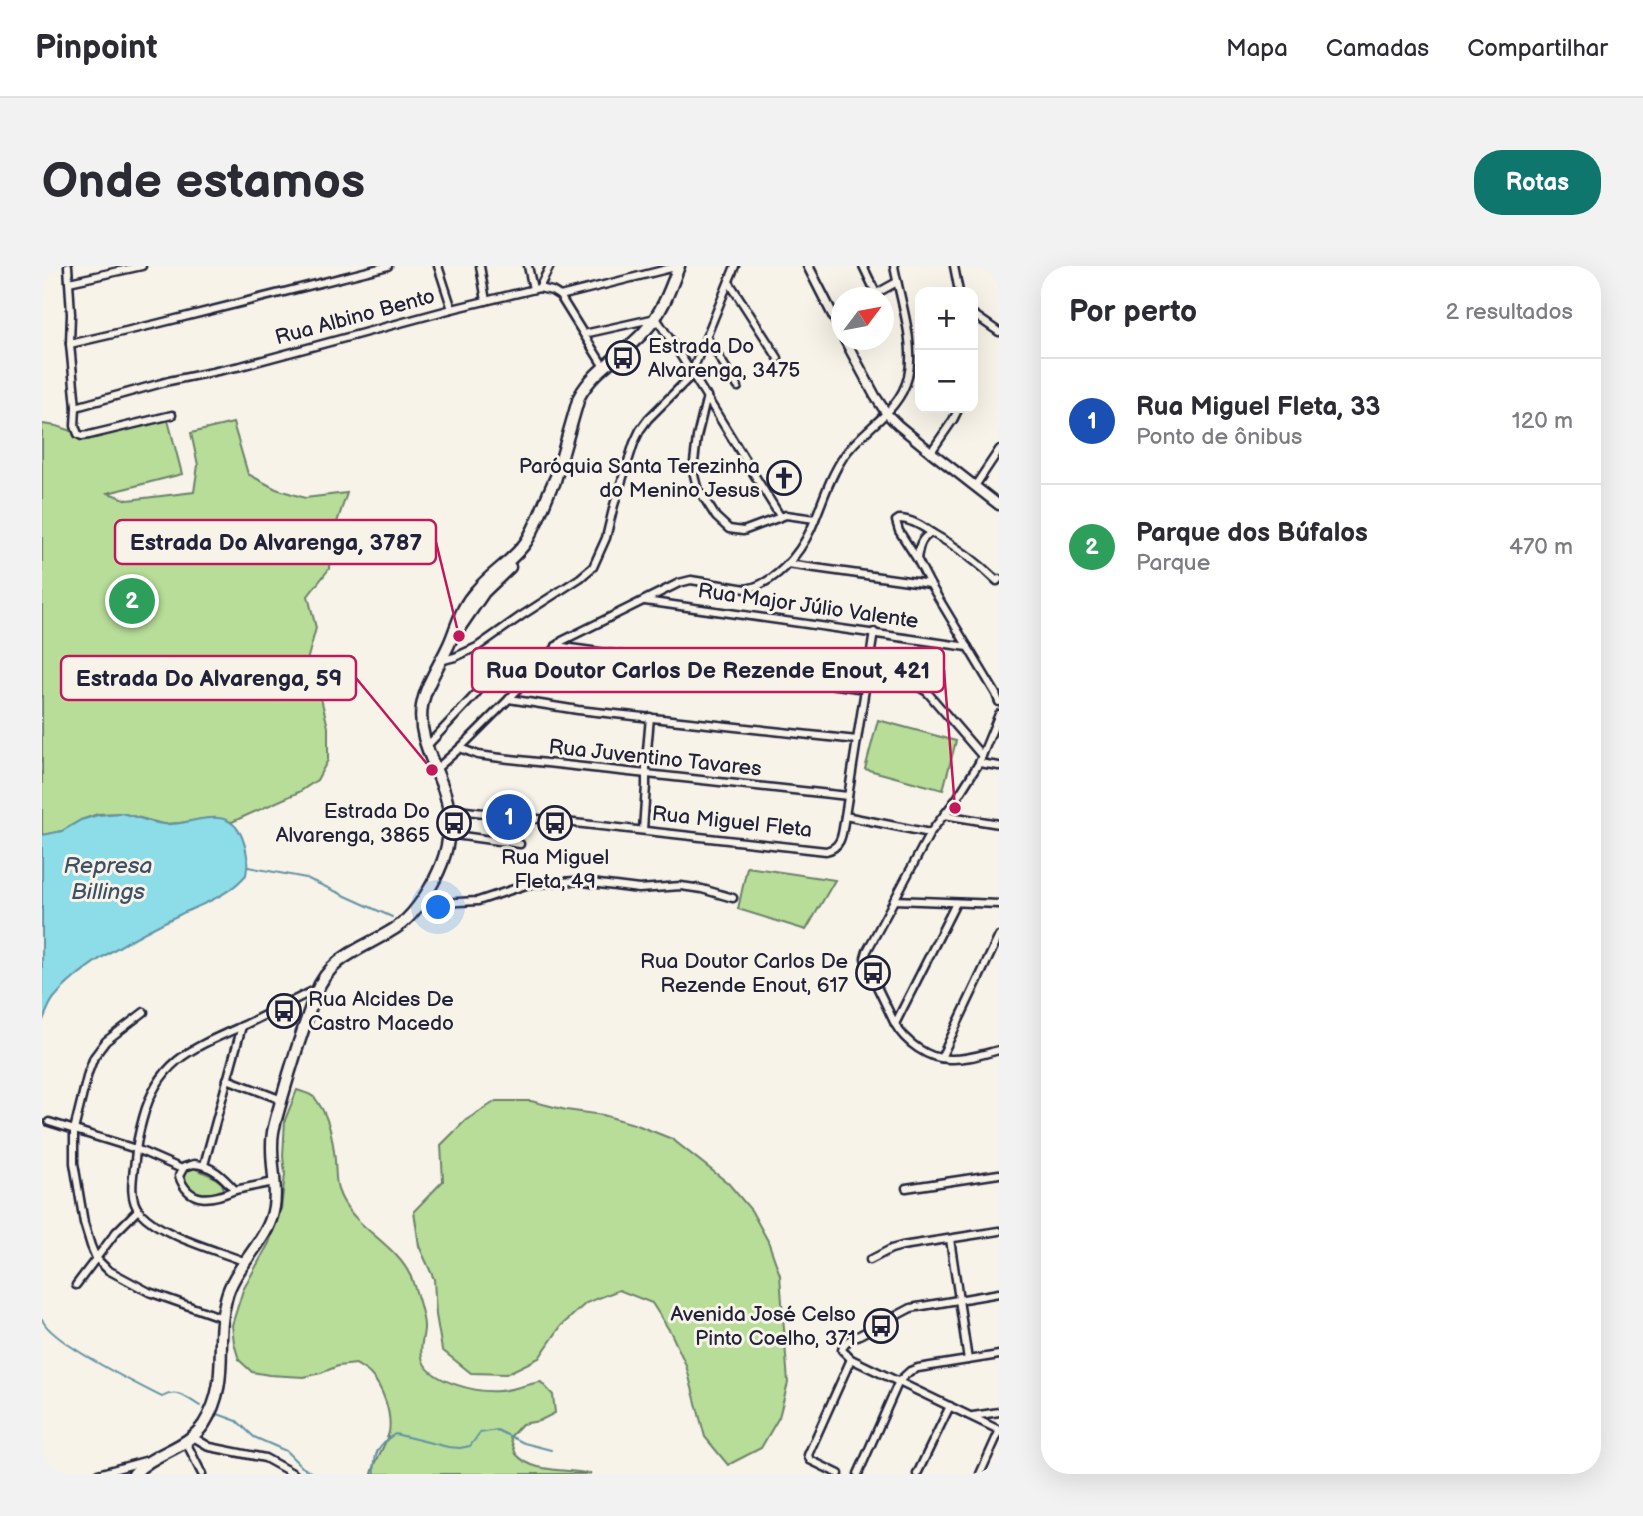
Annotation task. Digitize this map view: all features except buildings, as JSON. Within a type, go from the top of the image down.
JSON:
[{"type":"main road","points":[[134,1474],[153,1458],[190,1440],[206,1421],[220,1383],[226,1298],[232,1283],[264,1235],[271,1219],[275,1197],[271,1147],[273,1132],[317,989],[328,973],[344,958],[389,932],[415,911],[442,863],[448,834],[448,809],[422,733],[421,709],[427,688],[459,616],[468,600],[486,580],[526,543],[555,479],[584,388],[656,318],[680,266]]},
{"type":"main road","points":[[808,266],[831,312]]},
{"type":"main road","points":[[850,350],[887,414],[999,505]]},
{"type":"street","points":[[68,266],[70,344],[78,434],[82,436],[172,415]]},
{"type":"street","points":[[70,344],[388,266]]},
{"type":"street","points":[[438,266],[452,309]]},
{"type":"street","points":[[480,266],[486,300]]},
{"type":"street","points":[[528,266],[536,289]]},
{"type":"street","points":[[536,289],[550,266]]},
{"type":"street","points":[[560,296],[680,266]]},
{"type":"street","points":[[440,661],[477,647],[593,567],[606,538],[628,457],[640,430],[693,372],[735,266]]},
{"type":"street","points":[[863,266],[873,287]]},
{"type":"street","points":[[435,769],[509,699],[556,646],[572,636],[679,583],[691,580],[746,589],[755,588],[770,580],[787,564],[810,532],[833,475],[844,456],[856,441],[887,414],[903,392],[910,364],[908,334],[894,266]]},
{"type":"street","points":[[954,266],[958,287]]},
{"type":"street","points":[[69,282],[138,267]]},
{"type":"street","points":[[729,282],[778,358]]},
{"type":"street","points":[[887,287],[897,282]]},
{"type":"street","points":[[536,289],[552,290],[560,296],[604,367]]},
{"type":"street","name":"Rua Albino Bento","points":[[76,407],[536,289]]},
{"type":"street","points":[[978,317],[999,332]]},
{"type":"street","points":[[584,334],[656,318],[693,372],[780,516]]},
{"type":"street","points":[[707,338],[738,387]]},
{"type":"street","points":[[707,396],[697,437],[693,471],[697,487],[716,517],[729,529],[743,531],[780,516],[795,515],[815,519]]},
{"type":"street","points":[[931,452],[956,413]]},
{"type":"street","points":[[975,486],[999,450]]},
{"type":"street","points":[[998,581],[950,543],[905,519],[896,521],[899,531],[999,702]]},
{"type":"street","points":[[917,559],[921,541],[932,533]]},
{"type":"street","points":[[787,564],[930,584]]},
{"type":"street","name":"Rua Major Júlio Valente","points":[[643,601],[968,647]]},
{"type":"street","name":"Rua Miguel Fleta","points":[[448,809],[826,851],[835,848],[840,842],[845,816],[874,632]]},
{"type":"street","points":[[556,646],[865,689]]},
{"type":"street","points":[[426,747],[495,670]]},
{"type":"street","points":[[867,678],[928,692],[981,759],[999,766]]},
{"type":"street","points":[[509,699],[650,718],[857,740]]},
{"type":"street","points":[[999,714],[981,759],[967,784],[930,833],[865,958],[895,1024],[909,1042],[941,1058],[953,1059],[999,1051]]},
{"type":"street","points":[[643,830],[650,718]]},
{"type":"street","name":"Rua Juventino Tavares","points":[[460,748],[487,757],[848,796]]},
{"type":"street","points":[[944,815],[999,824]]},
{"type":"street","points":[[845,816],[930,833]]},
{"type":"street","points":[[448,834],[520,844]]},
{"type":"street","points":[[419,904],[478,901],[526,885],[576,881],[631,889],[691,887],[733,898]]},
{"type":"street","points":[[894,900],[999,904]]},
{"type":"street","points":[[895,1024],[956,903]]},
{"type":"street","points":[[941,1058],[999,936]]},
{"type":"street","points":[[246,1262],[166,1230],[138,1210],[133,1192],[135,1149],[147,1102],[160,1078],[181,1058],[217,1037],[317,989]]},
{"type":"street","points":[[144,1012],[106,1041],[94,1057],[88,1073],[74,1130],[74,1163],[84,1223],[96,1258],[108,1270],[149,1292],[223,1318]]},
{"type":"street","points":[[204,1165],[242,1026]]},
{"type":"street","points":[[227,1079],[282,1100]]},
{"type":"street","points":[[49,1122],[135,1149],[182,1169]]},
{"type":"street","points":[[235,1190],[217,1172],[204,1165],[187,1165],[179,1176],[186,1189],[198,1197],[211,1198],[274,1182]]},
{"type":"street","points":[[906,1188],[999,1174]]},
{"type":"street","points":[[76,1285],[116,1232],[138,1210]]},
{"type":"street","points":[[870,1260],[902,1246],[999,1231]]},
{"type":"street","points":[[950,1239],[968,1360]]},
{"type":"street","points":[[980,1474],[999,1431],[851,1359],[842,1350],[848,1341],[911,1307],[999,1293]]},
{"type":"street","points":[[860,1471],[899,1381],[905,1374],[913,1370],[999,1355]]},
{"type":"street","points":[[839,1474],[808,1459],[808,1455],[851,1359]]},
{"type":"street","points":[[917,1474],[950,1406]]},
{"type":"street","points":[[971,1416],[999,1412]]},
{"type":"street","points":[[190,1440],[202,1474]]},
{"type":"street","points":[[190,1440],[210,1447],[265,1458],[294,1474]]},
{"type":"street","points":[[98,1474],[153,1458]]},
{"type":"green space","points":[[168,420],[182,474],[108,493],[128,500],[194,492],[198,465],[191,433],[233,423],[248,474],[276,489],[305,498],[347,493],[330,543],[329,569],[308,596],[316,628],[305,668],[319,690],[328,727],[328,760],[317,780],[299,792],[232,822],[210,818],[163,824],[121,813],[98,814],[62,831],[42,835],[42,424],[93,438]]},
{"type":"green space","points":[[878,720],[956,741],[943,790],[865,769]]},
{"type":"green space","points":[[747,867],[835,880],[806,930],[738,909]]},
{"type":"green space","points":[[297,1090],[314,1097],[326,1117],[333,1145],[338,1188],[348,1209],[396,1255],[411,1277],[423,1318],[421,1353],[428,1368],[435,1375],[456,1385],[479,1390],[504,1390],[541,1382],[553,1395],[555,1413],[539,1421],[522,1424],[510,1437],[516,1454],[531,1465],[541,1468],[591,1474],[372,1474],[388,1437],[390,1425],[383,1393],[368,1373],[356,1364],[338,1366],[304,1377],[269,1375],[252,1372],[239,1360],[232,1325],[243,1290],[269,1243],[281,1209],[285,1174],[285,1120]]},
{"type":"green space","points":[[496,1101],[531,1101],[566,1110],[603,1115],[672,1139],[728,1183],[751,1210],[768,1241],[780,1275],[788,1383],[779,1417],[761,1448],[728,1465],[705,1437],[686,1365],[671,1333],[652,1303],[619,1290],[586,1303],[561,1326],[539,1358],[506,1374],[471,1373],[442,1350],[434,1279],[419,1246],[414,1211],[443,1181],[441,1145],[466,1120]]},
{"type":"green space","points":[[191,1167],[222,1183],[224,1191],[203,1194],[192,1190],[182,1172]]},
{"type":"water","name":"Represa Billings","points":[[121,813],[163,824],[207,818],[227,820],[235,826],[244,842],[246,875],[224,893],[148,930],[96,961],[54,998],[42,1022],[42,835],[62,831],[81,820],[98,815]]},
{"type":"waterway","points":[[248,867],[306,878],[392,917]]},
{"type":"waterway","points":[[42,1319],[60,1339],[115,1373],[162,1397],[177,1394],[200,1406]]},
{"type":"waterway","points":[[215,1413],[237,1421],[254,1437],[286,1451],[302,1467],[314,1474]]},
{"type":"waterway","points":[[375,1474],[378,1450],[395,1434],[460,1448],[470,1446],[480,1433],[497,1430],[524,1443],[551,1450]]},
{"type":"place","name":"Estrada Do Alvarenga, 3475","points":[[623,358]]},
{"type":"place","name":"Paróquia Santa Terezinha do Menino Jesus","points":[[784,478]]},
{"type":"place","name":"Parque dos Búfalos","points":[[132,601]]},
{"type":"place","name":"Estrada Do Alvarenga, 3787","points":[[459,636]]},
{"type":"place","name":"Estrada Do Alvarenga, 59","points":[[432,770]]},
{"type":"place","name":"Rua Doutor Carlos De Rezende Enout, 421","points":[[955,808]]},
{"type":"place","name":"Rua Miguel Fleta, 33","points":[[509,817]]},
{"type":"place","name":"Estrada Do Alvarenga, 3865","points":[[454,823]]},
{"type":"place","name":"Rua Miguel Fleta, 49","points":[[555,823]]},
{"type":"place","name":"Rua Doutor Carlos De Rezende Enout, 617","points":[[873,973]]},
{"type":"place","name":"Rua Alcides De Castro Macedo","points":[[284,1011]]},
{"type":"place","name":"Avenida José Celso Pinto Coelho, 371","points":[[881,1326]]}]
